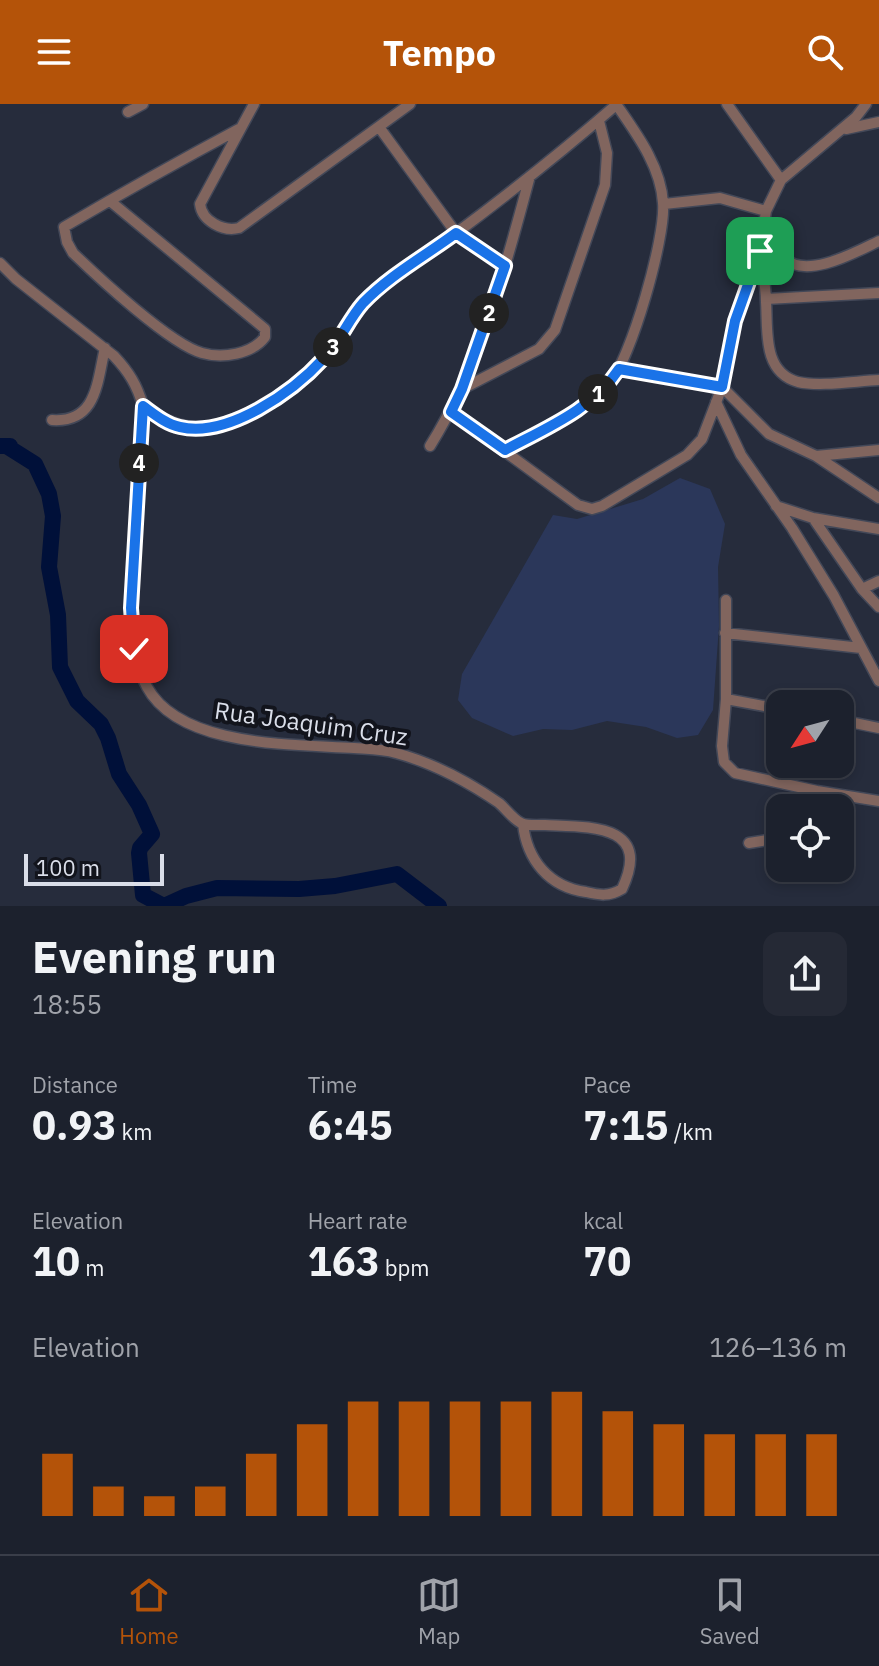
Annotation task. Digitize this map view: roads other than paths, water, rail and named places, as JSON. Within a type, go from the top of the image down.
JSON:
[{"type":"street","points":[[128,112],[143,104]]},
{"type":"street","points":[[254,104],[200,204],[202,214],[229,230],[239,228],[410,104]]},
{"type":"street","points":[[727,104],[781,180]]},
{"type":"street","points":[[451,412],[587,509],[602,506],[687,455],[702,439],[722,387],[735,321],[760,251],[766,211],[781,180],[856,117],[866,104]]},
{"type":"street","points":[[143,406],[161,419],[180,427],[194,428],[236,420],[255,411],[324,358],[362,304],[382,286],[530,176],[616,105],[653,166],[664,204],[646,292],[619,369],[611,381],[589,402],[505,450]]},
{"type":"street","points":[[462,389],[539,349],[555,330],[605,185],[607,153],[599,121]]},
{"type":"street","points":[[842,129],[879,122]]},
{"type":"street","points":[[379,127],[456,233],[505,266]]},
{"type":"street","points":[[110,201],[265,329],[265,337],[253,349],[215,355],[192,349],[151,321],[79,259],[67,242],[64,227],[110,201],[239,129]]},
{"type":"street","points":[[430,446],[462,389],[505,266],[530,176]]},
{"type":"street","points":[[664,204],[720,198],[766,211]]},
{"type":"street","points":[[764,225],[785,260],[802,267],[837,259],[879,241]]},
{"type":"street","points":[[760,251],[769,353],[774,363],[789,378],[808,383],[879,380]]},
{"type":"street","name":"Rua Joaquim Cruz","points":[[0,263],[105,348],[135,381],[143,406],[131,608],[134,649],[140,672],[158,703],[197,727],[242,739],[393,751],[434,765],[472,786],[502,805],[523,824]]},
{"type":"street","points":[[766,299],[879,293]]},
{"type":"street","points":[[52,420],[76,419],[89,405],[105,348]]},
{"type":"street","points":[[619,369],[722,387],[769,434],[816,456],[879,498]]},
{"type":"street","points":[[716,402],[741,455],[834,596],[879,681]]},
{"type":"street","points":[[816,456],[879,450]]},
{"type":"street","points":[[776,506],[813,518],[879,529]]},
{"type":"street","points":[[813,518],[862,589],[879,607]]},
{"type":"street","points":[[862,589],[879,581]]},
{"type":"street","points":[[726,600],[726,699],[722,746],[724,762],[731,772],[879,801]]},
{"type":"street","points":[[725,633],[861,648]]},
{"type":"street","points":[[726,699],[766,706]]},
{"type":"street","points":[[854,723],[879,728]]},
{"type":"street","points":[[523,824],[597,828],[618,835],[628,853],[629,867],[622,889],[604,895],[558,884],[534,859],[525,840],[523,824]]},
{"type":"street","points":[[749,843],[766,840]]},
{"type":"waterway","points":[[0,446],[10,446],[35,464],[49,494],[53,516],[49,567],[58,615],[60,667],[77,701],[101,724],[119,774],[139,805],[152,834],[139,853],[143,895],[164,906],[217,888],[299,889],[335,886],[397,874],[439,906]]}]
